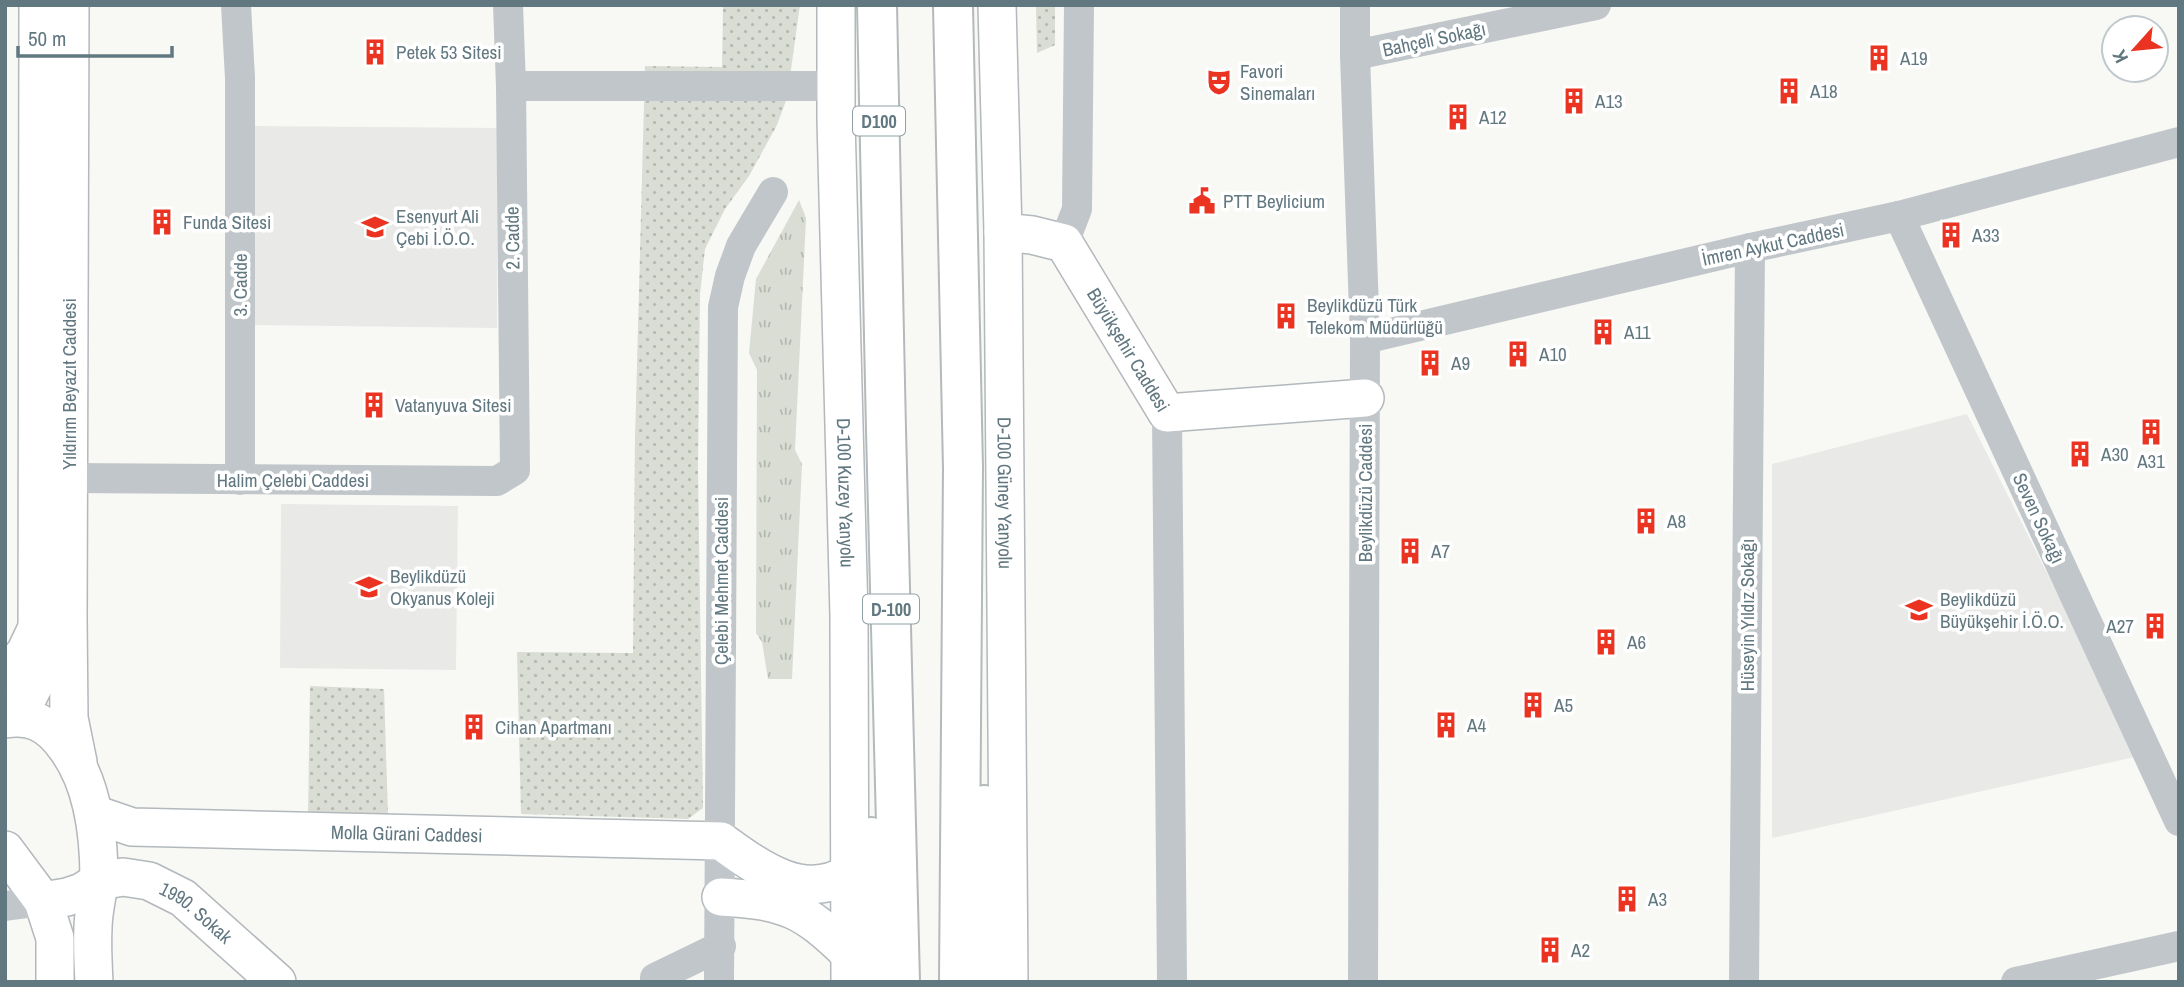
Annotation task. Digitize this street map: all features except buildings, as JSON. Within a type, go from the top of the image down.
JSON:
[{"type":"highway","name":"D100","points":[[877,5],[881,237]]},
{"type":"highway","points":[[953,5],[963,468],[959,982]]},
{"type":"highway","points":[[858,973],[867,385],[871,307],[881,237]]},
{"type":"highway","name":"D-100","points":[[881,237],[900,982]]},
{"type":"highway","points":[[963,468],[978,633],[984,771],[987,982]]},
{"type":"main road","name":"Yıldırım Beyazıt Caddesi","points":[[5,719],[25,703],[37,679],[38,5]]},
{"type":"main road","name":"Yıldırım Beyazıt Caddesi","points":[[70,5],[69,718],[78,762],[94,814],[99,881],[93,926],[94,982]]},
{"type":"main road","name":"D-100 Kuzey Yanyolu","points":[[836,5],[836,133],[849,616],[849,873],[858,973]]},
{"type":"main road","name":"D-100 Güney Yanyolu","points":[[998,5],[1003,232],[1009,982]]},
{"type":"main road","points":[[1003,232],[1032,235],[1064,243]]},
{"type":"main road","name":"Büyükşehir Caddesi","points":[[1064,243],[1167,413],[1365,398]]},
{"type":"main road","points":[[5,675],[25,653],[36,630]]},
{"type":"main road","points":[[5,719],[20,717],[46,725],[78,762]]},
{"type":"main road","name":"Molla Gürani Caddesi","points":[[94,814],[132,827],[721,841]]},
{"type":"main road","points":[[721,841],[756,867],[793,882],[824,884],[849,873]]},
{"type":"main road","points":[[5,850],[43,901],[55,938],[55,982]]},
{"type":"main road","name":"1990. Sokak","points":[[99,881],[123,877],[149,881],[183,898],[277,982]]},
{"type":"main road","points":[[43,901],[75,895],[99,881]]},
{"type":"main road","points":[[721,897],[775,902],[792,908],[824,929],[858,973]]},
{"type":"street","name":"3. Cadde","points":[[236,5],[240,78],[240,480]]},
{"type":"street","name":"2. Cadde","points":[[508,5],[515,470]]},
{"type":"street","points":[[1064,243],[1077,209],[1079,5]]},
{"type":"street","name":"Beylikdüzü Caddesi","points":[[1355,5],[1365,339],[1363,982]]},
{"type":"street","name":"Bahçeli Sokağı","points":[[1355,55],[1596,5]]},
{"type":"street","points":[[511,86],[815,86]]},
{"type":"street","name":"İmren Aykut Caddesi","points":[[1365,339],[1750,248],[1899,216],[2179,142]]},
{"type":"street","name":"Çelebi Mehmet Caddesi","points":[[719,982],[723,307],[730,276],[741,247],[773,192]]},
{"type":"street","name":"Seven Sokağı","points":[[1899,216],[2179,821]]},
{"type":"street","name":"Hüseyin Yıldız Sokağı","points":[[1744,982],[1750,248]]},
{"type":"street","points":[[1167,413],[1172,982]]},
{"type":"street","name":"Halim Çelebi Caddesi","points":[[68,478],[497,481],[515,470]]},
{"type":"street","points":[[5,906],[43,901]]},
{"type":"street","points":[[655,982],[656,978],[721,946]]},
{"type":"street","points":[[2017,982],[2179,946]]},
{"type":"shaded area","name":"Esenyurt Ali Çebi İ.Ö.O.","points":[[254,126],[498,128],[497,328],[253,325]]},
{"type":"shaded area","name":"Beylikdüzü Büyükşehir İ.Ö.O.","points":[[1967,414],[2139,756],[1772,838],[1772,464]]},
{"type":"shaded area","name":"Beylikdüzü Okyanus Koleji","points":[[281,504],[458,506],[456,670],[280,668]]},
{"type":"green space","points":[[723,5],[800,5],[787,98],[777,125],[749,176],[725,209],[705,249],[700,294],[698,467],[703,808],[688,819],[521,814],[517,652],[633,653],[635,439],[645,66],[722,67]]},
{"type":"green space","points":[[1036,5],[1055,5],[1055,45],[1037,53]]},
{"type":"green space","points":[[799,200],[806,218],[795,450],[802,464],[792,679],[768,679],[762,642],[756,633],[757,370],[749,353],[756,279]]},
{"type":"green space","points":[[310,686],[384,689],[388,817],[308,814]]},
{"type":"place","name":"Petek 53 Sitesi","points":[[375,52]]},
{"type":"place","name":"A19","points":[[1879,58]]},
{"type":"place","name":"Favori Sinemaları","points":[[1219,82]]},
{"type":"place","name":"A18","points":[[1789,91]]},
{"type":"place","name":"A13","points":[[1574,101]]},
{"type":"place","name":"A12","points":[[1458,117]]},
{"type":"place","name":"PTT Beylicium","points":[[1202,201]]},
{"type":"place","name":"Funda Sitesi","points":[[162,222]]},
{"type":"place","name":"Esenyurt Ali Çebi İ.Ö.O.","points":[[375,227]]},
{"type":"place","name":"A33","points":[[1951,235]]},
{"type":"place","name":"Beylikdüzü Türk Telekom Müdürlüğü","points":[[1286,316]]},
{"type":"place","name":"A11","points":[[1603,332]]},
{"type":"place","name":"A10","points":[[1518,354]]},
{"type":"place","name":"A9","points":[[1430,363]]},
{"type":"place","name":"Vatanyuva Sitesi","points":[[374,405]]},
{"type":"place","name":"A31","points":[[2151,432]]},
{"type":"place","name":"A30","points":[[2080,454]]},
{"type":"place","name":"A8","points":[[1646,521]]},
{"type":"place","name":"A7","points":[[1410,551]]},
{"type":"place","name":"Beylikdüzü Okyanus Koleji","points":[[369,587]]},
{"type":"place","name":"Beylikdüzü Büyükşehir İ.Ö.O.","points":[[1919,610]]},
{"type":"place","name":"A27","points":[[2155,626]]},
{"type":"place","name":"A6","points":[[1606,642]]},
{"type":"place","name":"A5","points":[[1533,705]]},
{"type":"place","name":"A4","points":[[1446,725]]},
{"type":"place","name":"Cihan Apartmanı","points":[[474,727]]},
{"type":"place","name":"A3","points":[[1627,899]]},
{"type":"place","name":"A2","points":[[1550,950]]}]
